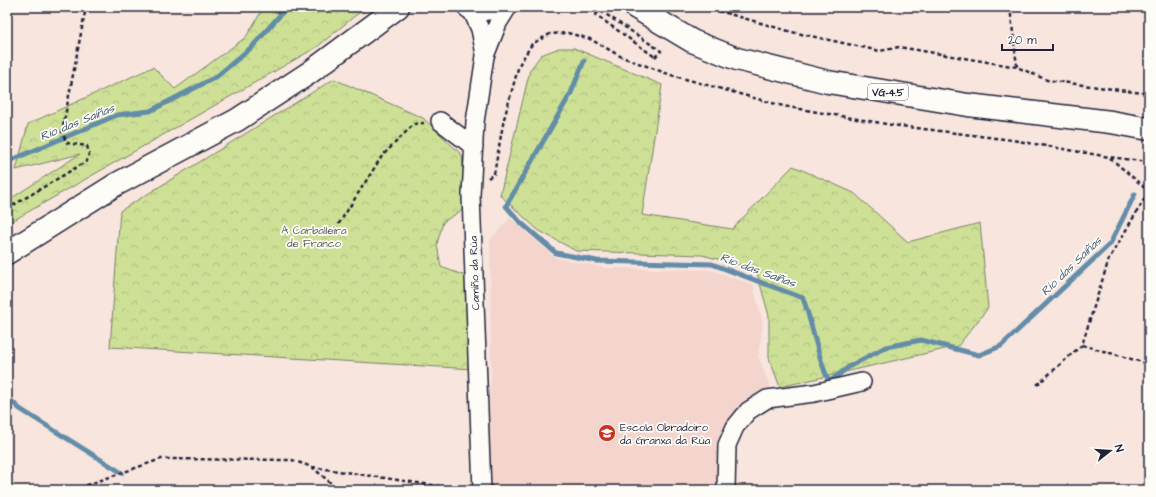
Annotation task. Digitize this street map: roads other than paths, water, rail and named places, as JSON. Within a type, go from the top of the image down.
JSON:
[{"type":"main road","points":[[7,253],[115,186],[237,120],[310,73],[398,7]]},
{"type":"main road","points":[[470,7],[484,9],[500,7]]},
{"type":"main road","name":"VG-4.5","points":[[638,8],[692,41],[737,59],[828,82],[968,105],[1111,122],[1149,129]]},
{"type":"street","points":[[470,7],[480,29],[485,56]]},
{"type":"street","points":[[485,56],[498,24],[508,7]]},
{"type":"street","name":"Camiño da Rúa","points":[[482,490],[472,190],[475,122],[485,56]]},
{"type":"street","points":[[440,121],[474,147]]},
{"type":"street","points":[[726,490],[727,445],[735,426],[748,411],[767,399],[814,393],[862,382]]},
{"type":"waterway","name":"Río das Saíñas","points":[[7,162],[117,115],[150,111],[216,77],[253,46],[287,7]]},
{"type":"waterway","name":"Río das Saíñas","points":[[584,61],[571,93],[506,206],[520,222],[556,253],[597,261],[712,264],[803,298],[821,361],[829,382],[850,366],[886,347],[921,340],[979,355],[1001,346],[1110,244],[1135,194]]},
{"type":"waterway","points":[[7,397],[20,409],[122,473]]},
{"type":"place","name":"Escola Obradoiro da Granxa da Rúa","points":[[607,433]]},
{"type":"park label","name":"A Carballeira de Franco","points":[[314,236]]}]
